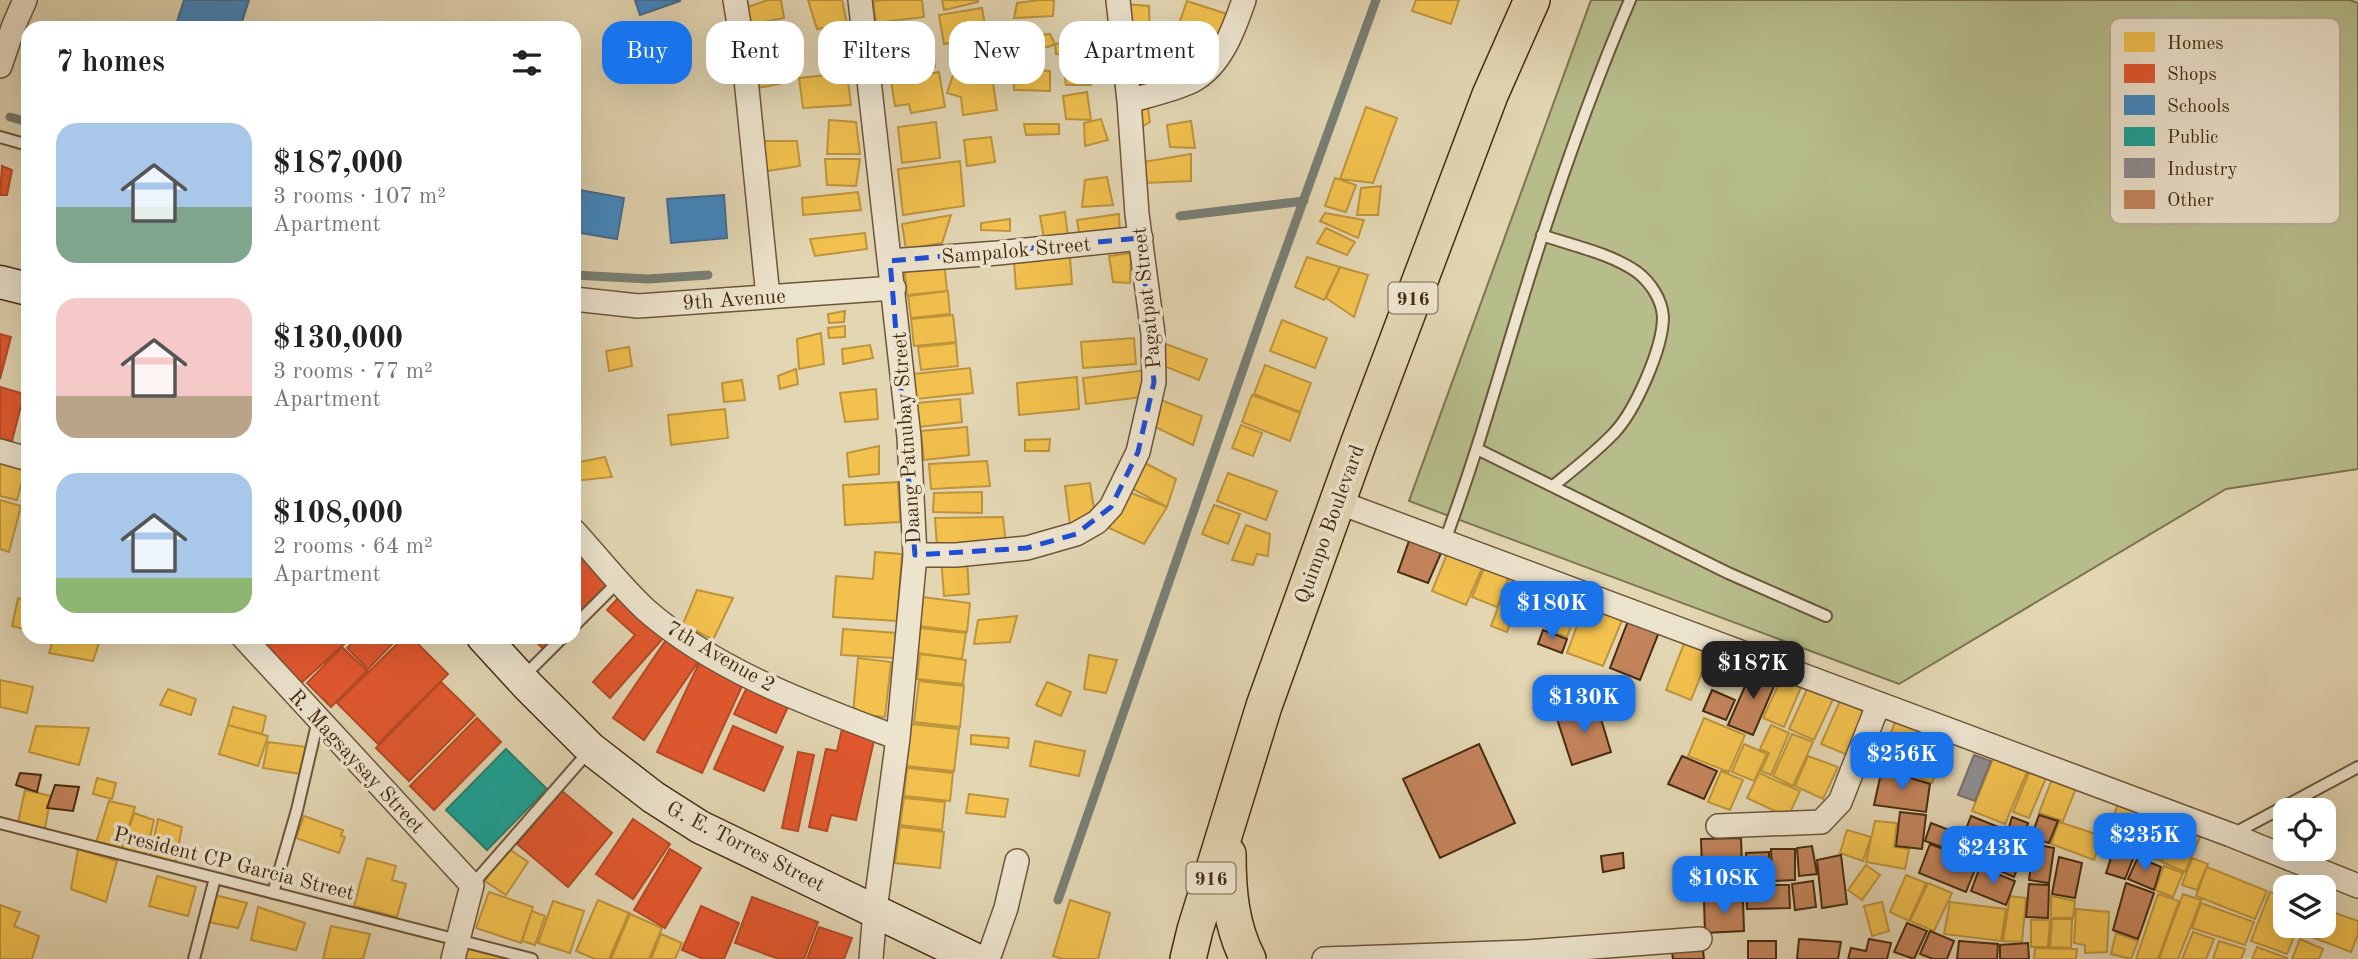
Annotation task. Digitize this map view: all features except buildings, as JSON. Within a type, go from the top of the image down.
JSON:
[{"type":"main road","name":"Quimpo Boulevard","points":[[1490,95],[1515,0]]},
{"type":"main road","name":"Quimpo Boulevard","points":[[1188,949],[1264,706],[1359,442],[1490,95],[1532,0]]},
{"type":"main road","points":[[0,282],[21,287]]},
{"type":"main road","name":"G. E. Torres Street","points":[[489,644],[592,749],[653,797],[700,827],[974,959]]},
{"type":"main road","points":[[1228,826],[1230,900],[1239,941],[1248,959]]},
{"type":"street","points":[[0,66],[7,23],[25,0]]},
{"type":"street","points":[[735,0],[743,49],[768,297]]},
{"type":"street","name":"Daang Patnubay Street","points":[[860,0],[909,436],[915,555],[898,738],[875,911],[872,959]]},
{"type":"street","name":"Pagatpat Street","points":[[915,555],[956,555],[1027,548],[1076,534],[1097,522],[1111,507],[1138,452],[1154,382],[1153,334],[1118,0]]},
{"type":"street","points":[[1129,101],[1191,81],[1208,70],[1224,47],[1244,0]]},
{"type":"street","name":"Sampalok Street","points":[[890,261],[1141,238]]},
{"type":"street","name":"9th Avenue","points":[[581,300],[638,306],[894,288]]},
{"type":"street","points":[[0,451],[21,456]]},
{"type":"street","points":[[1338,502],[2231,835],[2358,886]]},
{"type":"street","name":"7th Avenue 2","points":[[581,539],[646,609],[729,665],[764,684],[824,710],[898,738]]},
{"type":"street","name":"R. Magsaysay Street","points":[[249,644],[472,885]]},
{"type":"street","points":[[1718,826],[1821,822],[1840,802],[1878,705]]},
{"type":"street","points":[[988,959],[1006,908],[1017,861]]},
{"type":"street","points":[[455,949],[472,885]]},
{"type":"street","points":[[1324,959],[1527,952],[1700,939]]},
{"type":"lane","points":[[1444,543],[1477,449],[1542,235],[1598,74],[1630,0]]},
{"type":"lane","points":[[0,137],[21,143]]},
{"type":"lane","points":[[1542,235],[1609,258],[1637,272],[1657,294],[1663,316],[1657,347],[1642,388],[1615,431],[1553,486]]},
{"type":"lane","points":[[1477,449],[1728,573],[1826,616]]},
{"type":"lane","points":[[581,619],[620,581]]},
{"type":"lane","points":[[521,679],[556,644]]},
{"type":"lane","points":[[273,893],[297,810],[318,719]]},
{"type":"lane","points":[[472,885],[592,749]]},
{"type":"lane","points":[[2231,835],[2358,767]]},
{"type":"lane","name":"President CP Garcia Street","points":[[0,823],[273,893],[455,949],[532,959]]},
{"type":"lane","points":[[194,959],[215,878]]},
{"type":"highlighted area","points":[[1141,238],[1154,382],[1138,452],[1111,507],[1076,534],[1027,548],[915,555],[890,261]]},
{"type":"green space","points":[[1591,0],[2350,0],[2358,3],[2358,469],[2226,489],[1899,684],[1409,501]]},
{"type":"waterway","points":[[1058,900],[1263,312],[1376,0]]},
{"type":"waterway","points":[[10,117],[21,120]]},
{"type":"waterway","points":[[1180,216],[1304,201]]},
{"type":"waterway","points":[[581,275],[648,279],[708,275]]}]
